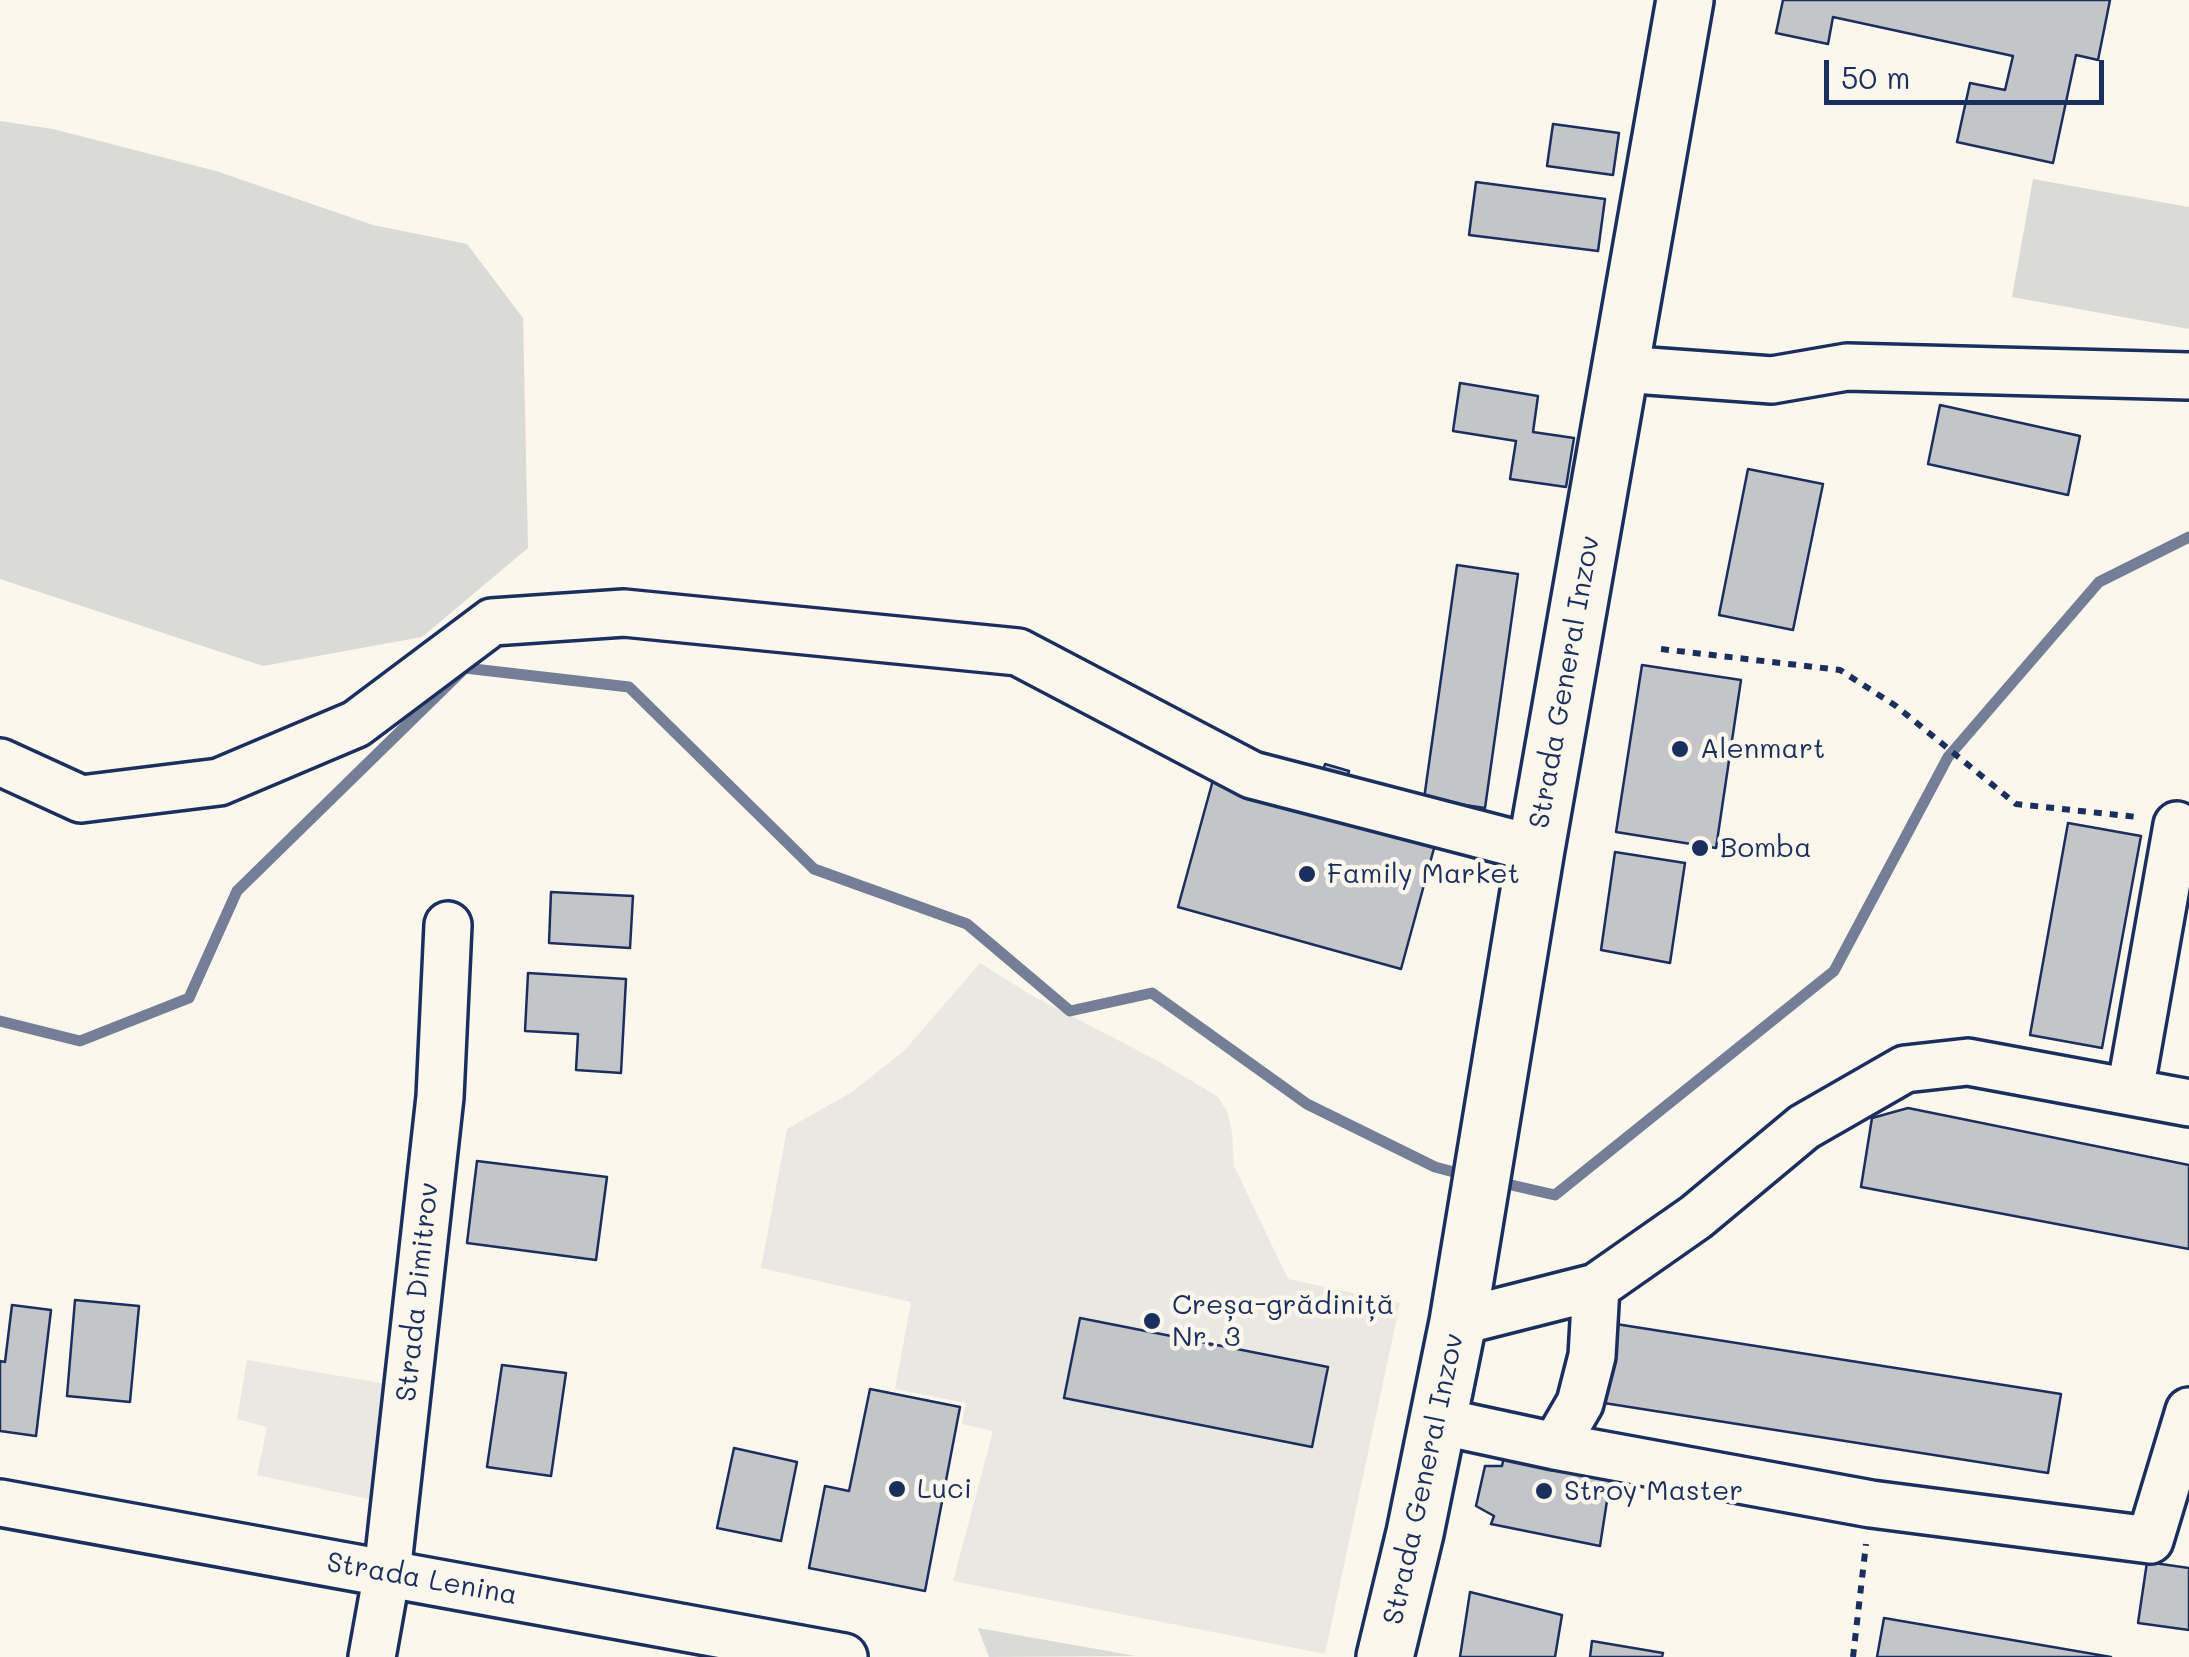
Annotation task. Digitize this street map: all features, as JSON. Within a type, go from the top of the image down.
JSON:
[{"type":"main road","name":"Strada General Inzov","points":[[1385,1657],[1458,1322],[1536,849],[1685,0]]},
{"type":"street","points":[[1621,369],[1772,380],[1847,367],[2189,376]]},
{"type":"street","points":[[0,762],[82,799],[219,782],[356,724],[492,622],[624,613],[1018,652],[1252,775],[1536,849]]},
{"type":"street","points":[[2130,1091],[2177,825]]},
{"type":"street","name":"Strada Dimitrov","points":[[372,1657],[387,1573],[440,1097],[448,925]]},
{"type":"street","points":[[1458,1322],[1596,1287],[1696,1217],[1804,1127],[1905,1069],[1968,1062],[2189,1103]]},
{"type":"street","points":[[1554,1446],[1580,1404],[1592,1356],[1596,1287]]},
{"type":"street","points":[[1439,1421],[1872,1504],[2150,1540],[2189,1411]]},
{"type":"street","name":"Strada Lenina","points":[[0,1503],[844,1657]]},
{"type":"path","points":[[1661,650],[1840,670],[1896,706],[2016,804],[2128,815],[2177,825]]},
{"type":"path","points":[[1852,1657],[1872,1504]]},
{"type":"shaded area","points":[[0,121],[53,129],[216,171],[373,225],[467,244],[523,318],[528,548],[422,637],[263,666],[0,579]]},
{"type":"shaded area","points":[[2033,179],[2189,207],[2189,329],[2012,297]]},
{"type":"shaded area","name":"Creșa-grădiniță Nr. 3","points":[[980,963],[1217,1096],[1227,1111],[1234,1166],[1288,1279],[1400,1303],[1325,1654],[953,1581],[993,1431],[962,1424],[966,1403],[895,1389],[911,1302],[761,1268],[787,1129],[852,1092],[904,1051]]},
{"type":"shaded area","points":[[247,1360],[392,1385],[382,1502],[257,1475],[267,1427],[237,1419]]},
{"type":"shaded area","points":[[978,1628],[1136,1656],[989,1657]]},
{"type":"building","points":[[1783,0],[2110,0],[2098,60],[2076,55],[2053,163],[1957,142],[1970,83],[2005,90],[2013,56],[1833,17],[1828,44],[1776,33]]},
{"type":"building","points":[[1553,124],[1619,133],[1613,175],[1547,166]]},
{"type":"building","points":[[1476,182],[1605,199],[1598,251],[1469,235]]},
{"type":"building","points":[[1460,383],[1538,396],[1533,432],[1574,438],[1566,487],[1510,479],[1516,441],[1453,431]]},
{"type":"building","points":[[1940,405],[2080,436],[2068,495],[1928,464]]},
{"type":"building","points":[[1748,469],[1823,484],[1793,630],[1719,615]]},
{"type":"building","points":[[1457,565],[1518,574],[1485,808],[1424,799]]},
{"type":"building","name":"Alenmart","points":[[1642,665],[1741,680],[1716,848],[1616,832]]},
{"type":"building","points":[[1325,764],[1349,771],[1345,785],[1321,777]]},
{"type":"building","name":"Family Market","points":[[1213,780],[1436,841],[1401,969],[1178,907]]},
{"type":"building","points":[[2068,823],[2141,836],[2102,1048],[2030,1035]]},
{"type":"building","points":[[1615,852],[1685,863],[1670,963],[1601,950]]},
{"type":"building","points":[[551,892],[633,896],[630,948],[549,943]]},
{"type":"building","points":[[528,973],[626,979],[621,1073],[576,1070],[578,1034],[525,1031]]},
{"type":"building","points":[[1908,1108],[2189,1165],[2189,1249],[1861,1187],[1872,1118]]},
{"type":"building","points":[[477,1161],[607,1177],[596,1260],[467,1243]]},
{"type":"building","points":[[75,1300],[139,1306],[130,1402],[67,1396]]},
{"type":"building","points":[[12,1305],[51,1310],[36,1436],[0,1431],[0,1361],[5,1362]]},
{"type":"building","points":[[1080,1318],[1328,1367],[1312,1447],[1064,1398]]},
{"type":"building","points":[[1616,1324],[2061,1394],[2048,1473],[1604,1403]]},
{"type":"building","points":[[502,1365],[566,1373],[551,1476],[487,1467]]},
{"type":"building","name":"Luci","points":[[870,1389],[960,1407],[925,1591],[809,1568],[825,1486],[849,1491]]},
{"type":"building","points":[[734,1448],[797,1462],[781,1541],[717,1528]]},
{"type":"building","name":"Stroy Master","points":[[1504,1456],[1611,1475],[1600,1546],[1491,1524],[1494,1516],[1476,1506],[1485,1466],[1502,1466]]},
{"type":"building","points":[[2147,1562],[2189,1568],[2189,1630],[2138,1623]]},
{"type":"building","points":[[1470,1592],[1562,1615],[1555,1657],[1460,1657]]},
{"type":"building","points":[[1884,1618],[2111,1657],[1877,1657]]},
{"type":"building","points":[[1592,1641],[1663,1653],[1662,1657],[1590,1657]]},
{"type":"waterway","points":[[1498,1182],[1555,1195],[1834,971],[1948,757],[2099,582],[2189,537]]},
{"type":"waterway","points":[[0,1021],[80,1041],[189,998],[237,891],[465,668],[629,687],[814,869],[967,924],[1070,1011],[1152,993],[1307,1104],[1435,1167],[1465,1175]]},
{"type":"place","name":"Alenmart","points":[[1680,749]]},
{"type":"place","name":"Bomba","points":[[1700,848]]},
{"type":"place","name":"Family Market","points":[[1307,874]]},
{"type":"place","name":"Creșa-grădiniță Nr. 3","points":[[1152,1321]]},
{"type":"place","name":"Luci","points":[[897,1489]]},
{"type":"place","name":"Stroy Master","points":[[1544,1491]]}]
